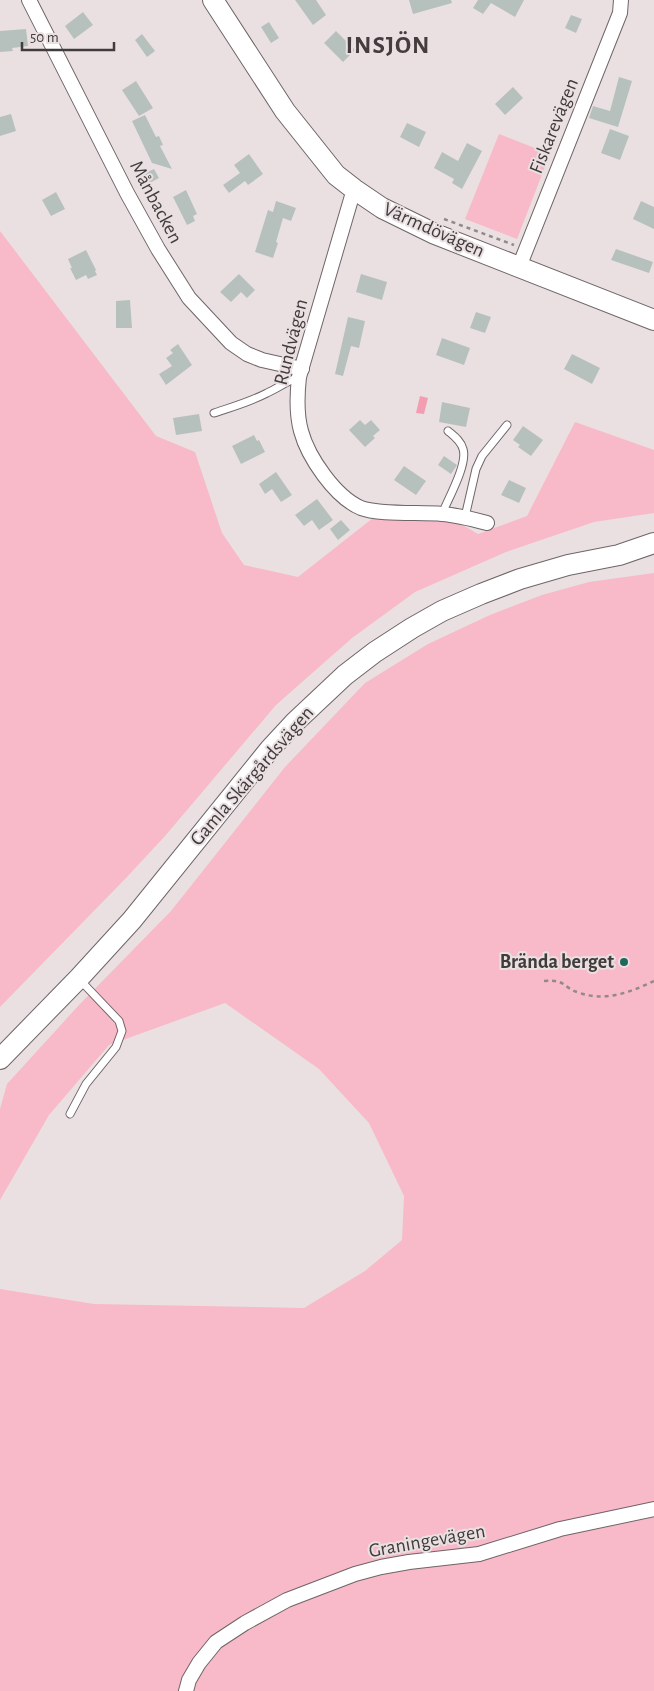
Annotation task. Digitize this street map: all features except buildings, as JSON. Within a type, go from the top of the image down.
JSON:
[{"type":"main road","name":"Värmdövägen","points":[[213,0],[285,112],[336,174],[354,189],[404,220],[523,259],[654,320]]},
{"type":"main road","name":"Gamla Skärgårdsvägen","points":[[0,1059],[79,978],[132,920],[270,749],[345,674],[412,628],[481,594],[520,579],[568,565],[619,555],[654,543]]},
{"type":"main road","name":"Gamla Skärgårdsvägen","points":[[619,555],[654,554]]},
{"type":"street","name":"Månbacken","points":[[29,0],[127,193],[158,249],[189,298],[231,343],[247,354],[300,373]]},
{"type":"street","name":"Fiskarevägen","points":[[523,259],[620,13],[621,0]]},
{"type":"street","name":"Rundvägen","points":[[354,189],[300,373],[297,406],[301,430],[311,454],[332,484],[361,508],[374,511],[442,514],[465,517],[487,523]]},
{"type":"street","name":"Graningevägen","points":[[186,1691],[189,1680],[199,1663],[216,1642],[245,1623],[287,1600],[355,1574],[381,1567],[479,1554],[560,1530],[654,1509]]},
{"type":"lane","points":[[214,413],[268,393],[300,373]]},
{"type":"lane","points":[[465,517],[476,470],[482,456],[507,425]]},
{"type":"lane","points":[[442,514],[465,460],[464,450],[458,440],[448,431]]},
{"type":"lane","points":[[70,1114],[86,1084],[116,1047],[122,1031],[120,1021],[79,978]]},
{"type":"path","points":[[440,218],[523,259]]},
{"type":"path","points":[[544,981],[558,980],[578,993],[600,998],[634,990],[654,981]]},
{"type":"shaded area","points":[[499,134],[550,154],[517,239],[465,219]]},
{"type":"shaded area","points":[[0,231],[156,436],[195,452],[222,533],[244,565],[298,577],[373,518],[441,519],[459,523],[478,534],[527,516],[575,422],[654,450],[654,513],[594,522],[506,552],[415,592],[352,638],[276,705],[165,836],[0,1007]]},
{"type":"shaded area","points":[[420,396],[428,398],[424,414],[416,413]]},
{"type":"shaded area","points":[[654,573],[654,1504],[477,1550],[407,1556],[241,1619],[182,1691],[0,1691],[0,1289],[94,1304],[304,1308],[365,1271],[402,1240],[404,1196],[369,1123],[319,1069],[225,1003],[109,1045],[49,1115],[0,1200],[0,1109],[7,1084],[79,1005],[171,911],[285,767],[365,683],[428,644],[490,615],[542,595],[589,582]]},
{"type":"shaded area","points":[[654,1514],[654,1691],[191,1691],[193,1683],[218,1645],[290,1604],[358,1578]]},
{"type":"place","name":"Brända berget","points":[[624,962]]},
{"type":"district","name":"INSJÖN","points":[[388,45]]}]
